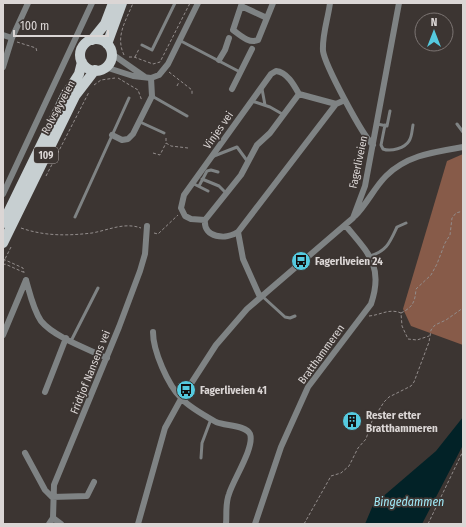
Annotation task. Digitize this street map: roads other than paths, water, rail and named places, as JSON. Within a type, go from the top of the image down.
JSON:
[{"type":"main road","name":"109","points":[[82,62],[81,51],[83,46],[92,40],[105,24],[113,3]]},
{"type":"main road","points":[[107,44],[122,3]]},
{"type":"main road","points":[[82,62],[87,68],[95,70],[105,67],[110,61],[112,54],[107,44],[100,40],[92,40]]},
{"type":"main road","name":"Rolvsøyveien","points":[[3,223],[65,96],[79,74],[82,62]]},
{"type":"main road","name":"Rolvsøyveien","points":[[8,242],[75,96],[95,70]]},
{"type":"street","points":[[3,68],[11,39],[28,3]]},
{"type":"street","points":[[3,194],[92,3]]},
{"type":"street","points":[[105,67],[133,76],[148,77],[159,75],[165,69],[198,3]]},
{"type":"street","points":[[267,18],[242,5],[233,30],[250,41],[258,40],[267,18],[273,3]]},
{"type":"street","points":[[330,3],[324,38],[324,55],[361,131],[373,145]]},
{"type":"street","name":"Fagerliveien","points":[[138,524],[165,428],[181,398],[216,345],[240,316],[261,296],[346,226],[353,218],[365,186],[399,3]]},
{"type":"street","points":[[3,35],[11,39]]},
{"type":"street","points":[[218,60],[225,50],[229,38]]},
{"type":"street","points":[[232,89],[240,72],[244,68],[252,49]]},
{"type":"street","points":[[112,54],[148,77],[152,96],[140,122],[133,134],[128,139],[122,140],[112,135]]},
{"type":"street","name":"Vinjes vei","points":[[205,220],[191,219],[185,216],[182,210],[182,200],[192,183],[231,131],[251,100],[273,72],[278,71],[290,80],[299,94]]},
{"type":"street","points":[[336,104],[299,94],[270,133],[258,145],[241,175],[205,220],[205,229],[213,235],[226,236],[238,232],[336,104],[346,100]]},
{"type":"street","points":[[353,218],[362,209],[385,177],[400,165],[422,154],[463,147]]},
{"type":"street","name":"Bratthammeren","points":[[255,524],[281,447],[305,393],[371,304],[376,288],[374,266],[370,256],[346,226]]},
{"type":"street","name":"Fridtjof Nansens vei","points":[[53,518],[52,497],[54,485],[107,358],[140,271],[145,254],[146,228]]},
{"type":"street","points":[[238,232],[243,259],[261,296]]},
{"type":"street","points":[[3,335],[26,280],[36,312],[42,322],[51,330],[69,340],[107,358]]},
{"type":"street","points":[[154,332],[154,344],[160,362],[181,398],[211,419],[223,424],[245,429],[250,435],[248,450],[228,496],[226,524]]},
{"type":"street","points":[[45,392],[69,340]]},
{"type":"street","points":[[25,453],[45,490],[52,497],[87,496],[94,482]]},
{"type":"street","points":[[49,524],[53,518],[61,524]]},
{"type":"lane","points":[[142,45],[152,50],[175,3]]},
{"type":"lane","points":[[179,40],[240,72]]},
{"type":"lane","points":[[261,87],[265,105]]},
{"type":"lane","points":[[152,96],[187,116]]},
{"type":"lane","points":[[74,217],[130,98]]},
{"type":"lane","points":[[251,100],[265,105],[284,115]]},
{"type":"lane","points":[[390,111],[387,126],[385,126],[382,146],[387,150],[398,148],[406,144],[410,138],[413,125]]},
{"type":"lane","points":[[140,122],[164,133]]},
{"type":"lane","points":[[377,124],[385,126]]},
{"type":"lane","points":[[457,124],[463,132]]},
{"type":"lane","points":[[212,156],[237,147],[248,162]]},
{"type":"lane","points":[[199,186],[208,170],[218,172]]},
{"type":"lane","points":[[202,179],[219,186],[227,193]]},
{"type":"lane","points":[[192,183],[208,191]]},
{"type":"lane","points":[[370,256],[385,250],[390,244],[397,226],[406,223]]},
{"type":"lane","points":[[69,340],[98,288]]},
{"type":"lane","points":[[261,296],[286,317],[290,318],[295,316]]},
{"type":"lane","points":[[201,458],[202,443],[211,419]]},
{"type":"water","name":"Bingedammen","points":[[463,417],[463,445],[422,524],[365,524],[373,505],[436,451]]},
{"type":"place","name":"Fagerliveien 24","points":[[301,261]]},
{"type":"place","name":"Fagerliveien 41","points":[[186,390]]},
{"type":"place","name":"Rester etter Bratthammeren","points":[[352,421]]}]
